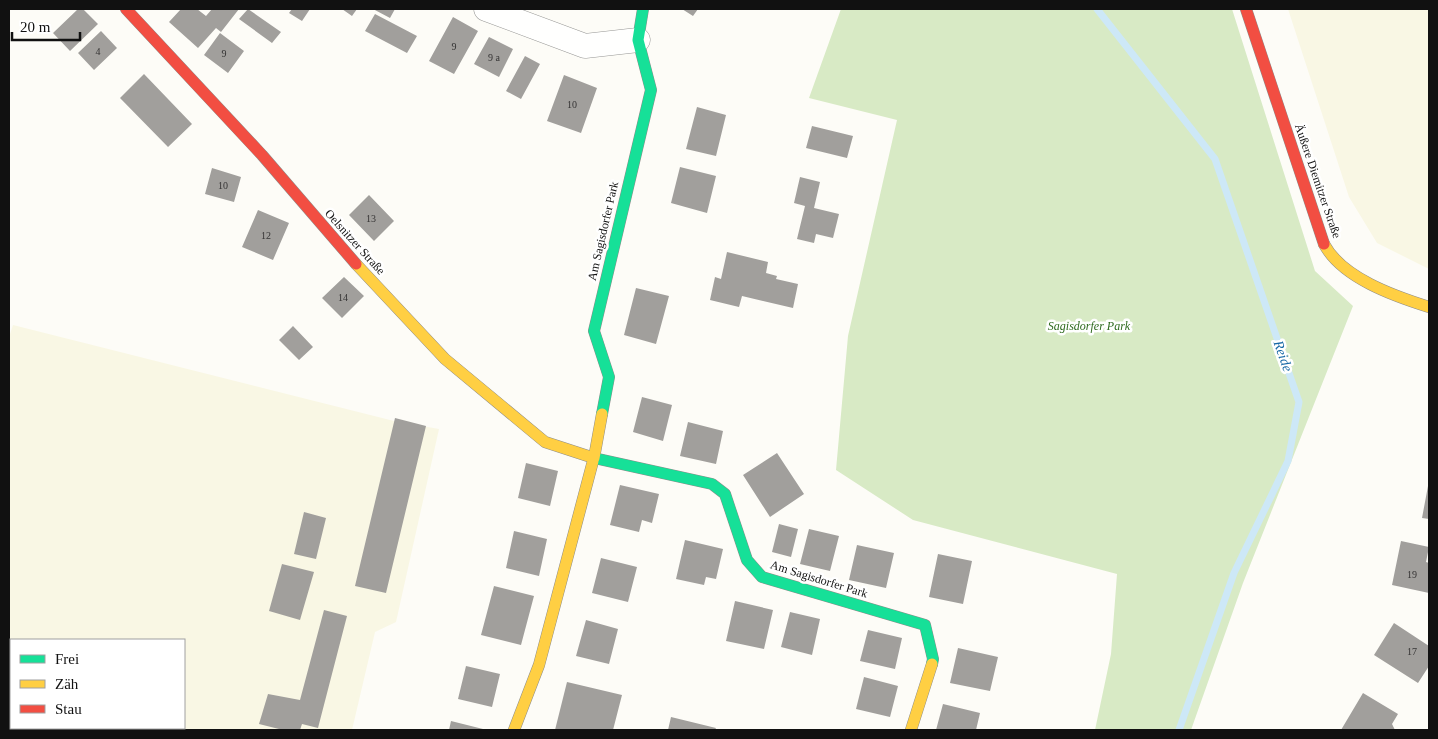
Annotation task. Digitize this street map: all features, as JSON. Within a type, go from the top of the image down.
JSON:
[{"type":"street","name":"Oelsnitzer Straße","points":[[126,9],[262,155],[322,228],[445,359],[545,442],[594,458]]},
{"type":"street","points":[[486,9],[585,46],[638,40],[643,9]]},
{"type":"street","name":"Äußere Diemitzer Straße","points":[[1246,9],[1325,246],[1353,275],[1393,296],[1429,307]]},
{"type":"street","name":"Am Sagisdorfer Park","points":[[514,730],[539,665],[594,458],[609,377],[594,331],[651,90],[638,40]]},
{"type":"street","name":"Am Sagisdorfer Park","points":[[594,458],[712,484],[725,494],[747,560],[762,577],[925,625],[934,659],[911,730]]},
{"type":"shaded area","points":[[1288,9],[1429,9],[1429,269],[1377,243],[1349,197]]},
{"type":"shaded area","points":[[13,325],[394,421],[439,429],[396,622],[375,632],[352,730],[9,730],[9,337]]},
{"type":"green space","name":"Sagisdorfer Park","points":[[841,9],[1232,9],[1315,271],[1353,306],[1243,583],[1191,730],[1095,730],[1111,654],[1117,574],[913,520],[836,470],[848,336],[897,120],[809,98]]},
{"type":"building","points":[[78,9],[83,9],[98,24],[70,51],[53,33]]},
{"type":"building","points":[[181,9],[197,9],[206,16],[212,9],[239,9],[221,32],[216,28],[198,48],[169,22]]},
{"type":"building","points":[[248,9],[281,32],[272,43],[239,19]]},
{"type":"building","points":[[292,9],[310,9],[302,21],[289,13]]},
{"type":"building","points":[[342,9],[357,9],[352,16]]},
{"type":"building","points":[[373,9],[395,9],[390,18]]},
{"type":"building","points":[[682,9],[698,9],[693,16]]},
{"type":"building","points":[[375,14],[417,36],[407,53],[365,31]]},
{"type":"building","points":[[453,17],[478,31],[454,74],[429,61]]},
{"type":"building","points":[[101,31],[117,48],[94,70],[78,53]]},
{"type":"building","points":[[220,33],[244,51],[228,73],[204,55]]},
{"type":"building","points":[[489,37],[513,49],[499,77],[474,64]]},
{"type":"building","points":[[525,56],[540,64],[521,99],[506,91]]},
{"type":"building","points":[[144,74],[192,124],[168,147],[120,98]]},
{"type":"building","points":[[564,75],[597,88],[581,133],[547,121]]},
{"type":"building","points":[[697,107],[726,115],[716,156],[686,149]]},
{"type":"building","points":[[812,126],[853,136],[847,158],[806,148]]},
{"type":"building","points":[[680,167],[716,176],[707,213],[671,203]]},
{"type":"building","points":[[212,168],[241,177],[234,202],[205,194]]},
{"type":"building","points":[[800,177],[820,182],[814,208],[839,214],[833,238],[816,234],[814,243],[797,239],[805,206],[794,203]]},
{"type":"building","points":[[369,195],[394,221],[374,241],[349,215]]},
{"type":"building","points":[[258,210],[289,223],[273,260],[242,247]]},
{"type":"building","points":[[727,252],[768,262],[766,273],[777,276],[776,279],[798,284],[793,308],[742,296],[739,307],[710,300],[715,277],[721,279]]},
{"type":"building","points":[[344,277],[364,296],[342,318],[322,298]]},
{"type":"building","points":[[636,288],[669,296],[656,344],[624,335]]},
{"type":"building","points":[[293,326],[313,347],[299,360],[279,340]]},
{"type":"building","points":[[642,397],[672,405],[663,441],[633,432]]},
{"type":"building","points":[[395,418],[426,426],[386,593],[355,586]]},
{"type":"building","points":[[688,422],[723,431],[716,464],[680,456]]},
{"type":"building","points":[[777,453],[804,494],[770,517],[743,475]]},
{"type":"building","points":[[526,463],[558,471],[550,506],[518,498]]},
{"type":"building","points":[[620,485],[659,494],[652,523],[642,520],[639,532],[610,525]]},
{"type":"building","points":[[1429,486],[1429,519],[1422,518]]},
{"type":"building","points":[[304,512],[326,518],[316,559],[294,554]]},
{"type":"building","points":[[779,524],[798,529],[791,557],[772,552]]},
{"type":"building","points":[[809,529],[839,536],[830,571],[800,564]]},
{"type":"building","points":[[514,531],[547,539],[539,576],[506,568]]},
{"type":"building","points":[[685,540],[723,549],[716,579],[706,577],[704,585],[676,579]]},
{"type":"building","points":[[1401,541],[1429,547],[1426,562],[1429,563],[1429,593],[1392,585]]},
{"type":"building","points":[[857,545],[894,553],[886,588],[849,580]]},
{"type":"building","points":[[938,554],[972,561],[963,604],[929,597]]},
{"type":"building","points":[[601,558],[637,567],[628,602],[592,593]]},
{"type":"building","points":[[282,564],[314,572],[300,620],[269,611]]},
{"type":"building","points":[[494,586],[534,596],[521,645],[481,635]]},
{"type":"building","points":[[735,601],[773,610],[764,649],[726,641]]},
{"type":"building","points":[[324,610],[347,616],[318,728],[302,724],[300,730],[283,730],[259,724],[268,694],[300,700]]},
{"type":"building","points":[[790,612],[820,619],[812,655],[781,647]]},
{"type":"building","points":[[586,620],[618,629],[609,664],[576,656]]},
{"type":"building","points":[[1394,623],[1429,646],[1429,666],[1418,683],[1374,655]]},
{"type":"building","points":[[868,630],[902,638],[895,669],[860,661]]},
{"type":"building","points":[[958,648],[998,657],[990,691],[950,683]]},
{"type":"building","points":[[466,666],[500,674],[492,707],[458,699]]},
{"type":"building","points":[[864,677],[898,686],[890,717],[856,709]]},
{"type":"building","points":[[567,682],[622,695],[613,730],[555,730]]},
{"type":"building","points":[[1363,693],[1398,714],[1392,724],[1395,730],[1341,730]]},
{"type":"building","points":[[943,704],[980,713],[976,730],[936,730]]},
{"type":"building","points":[[671,717],[716,728],[715,730],[668,730]]},
{"type":"building","points":[[451,721],[487,730],[449,730]]},
{"type":"waterway","name":"Reide","points":[[1097,9],[1215,159],[1299,402],[1288,461],[1234,573],[1179,730]]},
{"type":"traffic: fast","points":[[602,414],[609,377],[594,331],[651,90],[638,40],[643,9]]},
{"type":"traffic: fast","points":[[593,461],[594,458],[712,484],[725,494],[747,560],[762,577],[925,625],[933,659],[932,664]]},
{"type":"traffic: slow","points":[[1324,244],[1332,256],[1356,276],[1385,291],[1429,307]]},
{"type":"traffic: slow","points":[[356,264],[445,359],[545,442],[594,458],[602,414]]},
{"type":"traffic: slow","points":[[514,730],[539,665],[593,461]]},
{"type":"traffic: slow","points":[[911,730],[932,664]]},
{"type":"traffic: jam","points":[[126,9],[262,155],[356,264]]},
{"type":"traffic: jam","points":[[1246,9],[1324,244]]}]
